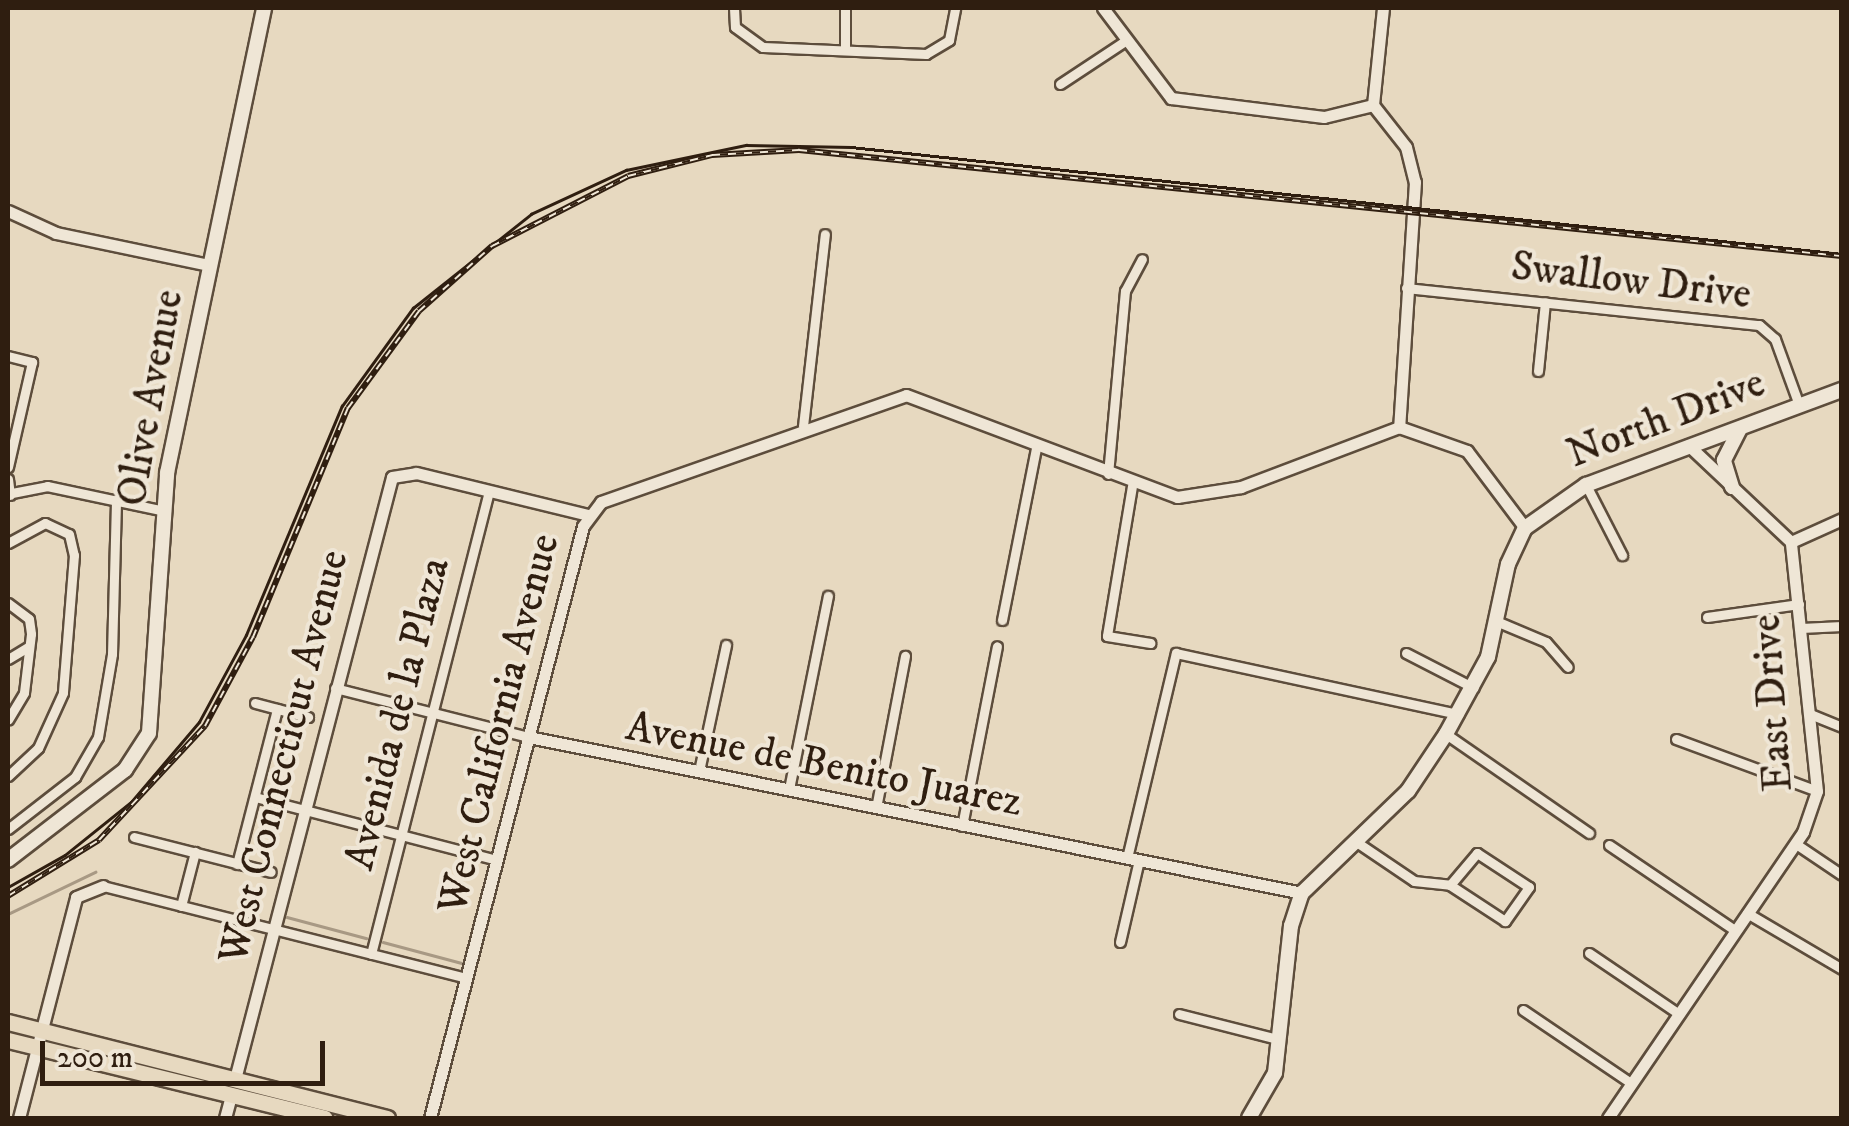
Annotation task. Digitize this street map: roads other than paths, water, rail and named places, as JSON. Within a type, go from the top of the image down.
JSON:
[{"type":"main road","name":"Olive Avenue","points":[[8,860],[92,799],[141,750],[155,711],[165,512],[209,265],[264,8]]},
{"type":"main road","name":"North Drive","points":[[1526,528],[1586,485],[1842,390]]},
{"type":"main road","points":[[1732,486],[1724,460],[1744,425]]},
{"type":"main road","points":[[1248,1118],[1275,1073],[1302,892],[1352,840],[1408,791],[1446,734],[1474,688],[1496,622],[1508,564],[1526,528]]},
{"type":"main road","points":[[8,1022],[325,1118]]},
{"type":"main road","points":[[8,1040],[387,1118]]},
{"type":"street","points":[[845,8],[845,50]]},
{"type":"street","points":[[734,11],[735,27],[763,47],[926,54],[944,46],[955,8]]},
{"type":"street","points":[[1383,8],[1373,105],[1414,170],[1398,427],[1468,450],[1526,528]]},
{"type":"street","points":[[1109,10],[1149,79],[1193,104],[1324,117],[1373,105]]},
{"type":"street","points":[[1060,84],[1125,41]]},
{"type":"street","points":[[944,46],[952,57]]},
{"type":"street","points":[[8,211],[56,233],[209,265]]},
{"type":"street","points":[[804,426],[825,234]]},
{"type":"street","points":[[1108,474],[1124,290],[1142,259]]},
{"type":"street","name":"Swallow Drive","points":[[1406,288],[1760,325],[1775,339],[1799,405]]},
{"type":"street","points":[[1538,371],[1545,302]]},
{"type":"street","points":[[8,356],[32,362],[8,468]]},
{"type":"street","name":"West California Avenue","points":[[430,1118],[588,515],[600,502],[804,426],[915,395],[1132,486],[1208,496],[1398,427]]},
{"type":"street","points":[[1002,620],[1036,444]]},
{"type":"street","points":[[1688,446],[1791,542],[1842,519]]},
{"type":"street","name":"West Connecticut Avenue","points":[[225,1118],[387,485],[403,470],[489,491]]},
{"type":"street","points":[[8,479],[10,495],[38,485],[165,512]]},
{"type":"street","points":[[1586,485],[1622,556]]},
{"type":"street","points":[[1132,486],[1108,636],[1150,642]]},
{"type":"street","points":[[489,491],[588,515]]},
{"type":"street","name":"Avenida de la Plaza","points":[[371,954],[489,491]]},
{"type":"street","points":[[8,829],[75,777],[98,737],[112,654],[116,500]]},
{"type":"street","points":[[8,543],[45,523],[69,534],[74,554],[64,693],[38,748],[8,776]]},
{"type":"street","name":"East Drive","points":[[1610,1118],[1796,844],[1818,792],[1791,542]]},
{"type":"street","points":[[789,789],[828,596]]},
{"type":"street","points":[[8,602],[29,619],[24,693],[8,720]]},
{"type":"street","points":[[1707,616],[1799,604]]},
{"type":"street","points":[[1496,622],[1546,642],[1568,668]]},
{"type":"street","points":[[1801,628],[1842,626]]},
{"type":"street","points":[[699,771],[726,645]]},
{"type":"street","points":[[962,826],[997,646]]},
{"type":"street","points":[[8,659],[28,647]]},
{"type":"street","points":[[1120,942],[1176,652],[1458,714]]},
{"type":"street","points":[[1406,653],[1474,688]]},
{"type":"street","points":[[876,808],[904,656]]},
{"type":"street","name":"Avenue de Benito Juarez","points":[[335,688],[529,737],[1302,892]]},
{"type":"street","points":[[255,703],[308,717]]},
{"type":"street","points":[[237,864],[277,709]]},
{"type":"street","points":[[1810,714],[1842,728]]},
{"type":"street","points":[[1446,734],[1589,833]]},
{"type":"street","points":[[1676,740],[1818,792]]},
{"type":"street","points":[[255,796],[497,860]]},
{"type":"street","points":[[134,837],[271,872]]},
{"type":"street","points":[[1352,840],[1414,881],[1450,885],[1505,921],[1529,887],[1478,852],[1450,885]]},
{"type":"street","points":[[1796,844],[1842,875]]},
{"type":"street","points":[[1609,845],[1736,931]]},
{"type":"street","points":[[182,906],[195,852]]},
{"type":"street","points":[[20,1118],[76,897],[104,886],[467,978]]},
{"type":"street","points":[[1747,913],[1842,969]]},
{"type":"street","points":[[1589,953],[1678,1014]]},
{"type":"street","points":[[1524,1010],[1632,1083]]},
{"type":"street","points":[[1180,1014],[1278,1039]]},
{"type":"waterway","points":[[8,914],[95,872]]},
{"type":"waterway","points":[[287,917],[366,938]]},
{"type":"waterway","points":[[383,942],[462,963]]},
{"type":"tram line","points":[[8,887],[65,855],[131,802],[199,722],[246,635],[342,406],[413,308],[531,214],[626,170],[746,145],[851,147],[1842,254]]},
{"type":"railway","points":[[8,896],[99,840],[205,726],[253,637],[348,408],[419,311],[492,246],[628,176],[712,155],[799,150],[1842,256]]}]
